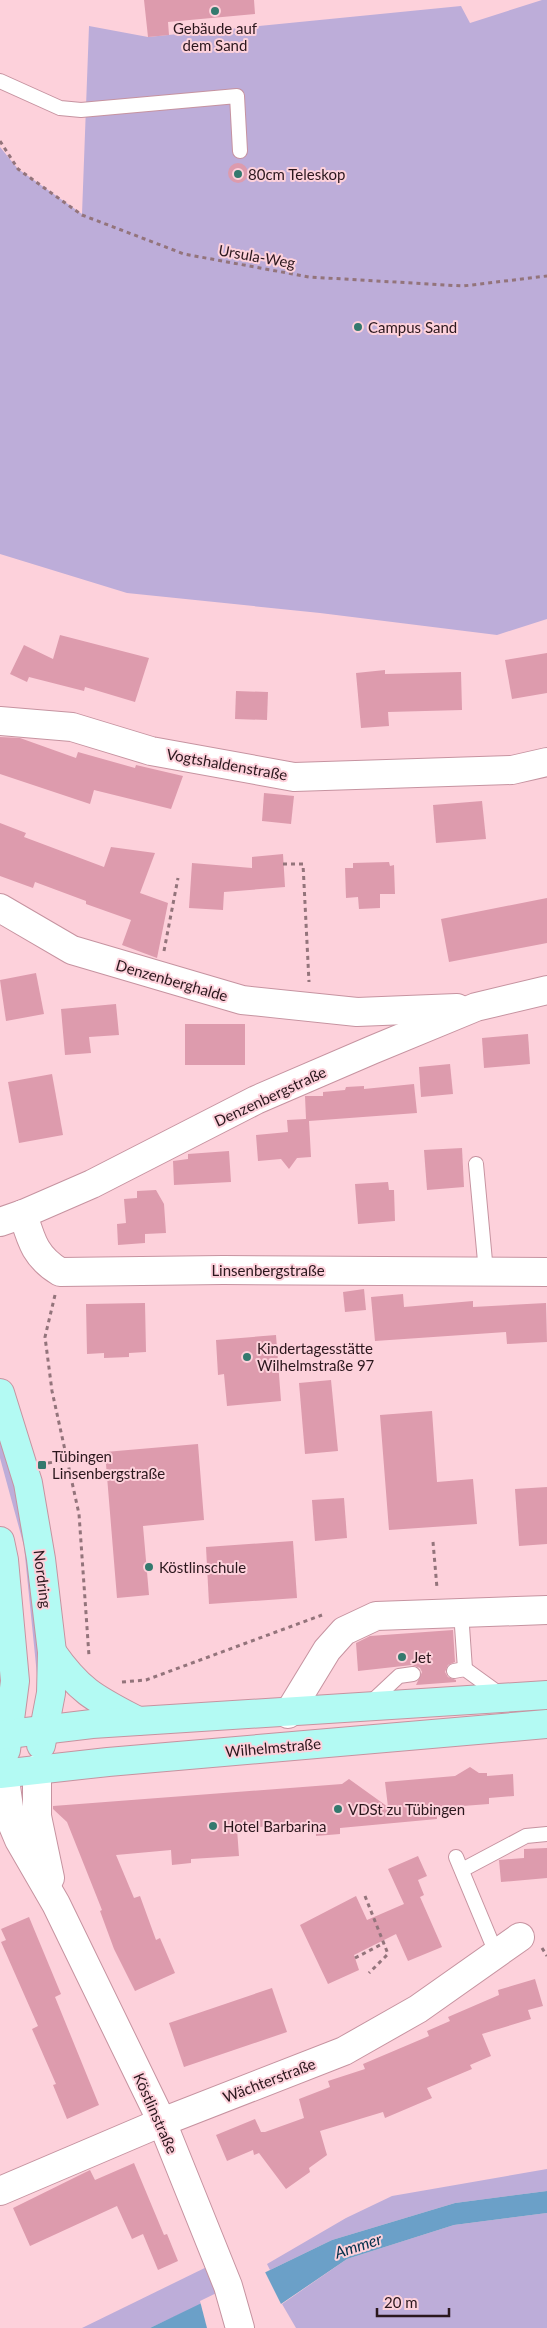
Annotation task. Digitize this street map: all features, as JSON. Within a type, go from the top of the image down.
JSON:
[{"type":"main road","name":"Nordring","points":[[0,1393],[28,1483],[41,1559],[52,1652],[51,1693],[37,1769]]},
{"type":"main road","points":[[0,1541],[6,1634],[14,1681],[4,1734],[2,1774]]},
{"type":"main road","points":[[52,1652],[67,1674],[89,1695],[138,1721]]},
{"type":"main road","points":[[4,1734],[138,1721],[288,1714],[547,1696]]},
{"type":"main road","name":"Wilhelmstraße","points":[[2,1774],[37,1769],[547,1724]]},
{"type":"street","name":"Vogtshaldenstraße","points":[[0,721],[72,727],[151,751],[294,777],[512,770],[547,762]]},
{"type":"street","name":"Denzenberghalde","points":[[0,908],[72,950],[242,1000],[357,1012],[476,1007]]},
{"type":"street","name":"Denzenbergstraße","points":[[11,1218],[92,1184],[256,1100],[372,1050],[476,1007],[547,990]]},
{"type":"street","points":[[357,1012],[372,1050]]},
{"type":"street","points":[[11,1218],[45,1263],[60,1272]]},
{"type":"street","name":"Linsenbergstraße","points":[[60,1272],[223,1270],[547,1272]]},
{"type":"street","points":[[288,1714],[327,1650],[344,1631],[376,1616],[547,1610]]},
{"type":"street","name":"Köstlinstraße","points":[[37,1769],[37,1816],[56,1904]]},
{"type":"street","name":"Köstlinstraße","points":[[2,1774],[11,1821],[19,1840],[56,1904],[162,2122],[234,2303],[240,2328]]},
{"type":"street","name":"Wächterstraße","points":[[0,2191],[162,2122],[344,2051],[418,2009],[520,1937]]},
{"type":"lane","points":[[0,81],[60,108],[81,110],[237,96],[240,151]]},
{"type":"lane","points":[[476,1164],[486,1272]]},
{"type":"lane","points":[[450,1613],[459,1670],[505,1698]]},
{"type":"lane","points":[[365,1708],[399,1676],[414,1674]]},
{"type":"lane","points":[[496,1954],[459,1863],[526,1836],[547,1834]]},
{"type":"path","name":"Ursula-Weg","points":[[0,141],[18,169],[82,215],[184,254],[309,277],[463,286],[547,276]]},
{"type":"path","points":[[283,864],[303,864],[310,1007]]},
{"type":"path","points":[[167,932],[178,878]]},
{"type":"path","points":[[60,1272],[45,1336],[52,1391],[79,1514],[89,1660]]},
{"type":"path","points":[[42,1464],[67,1460]]},
{"type":"path","points":[[433,1542],[450,1613]]},
{"type":"path","points":[[120,1682],[146,1680],[330,1612]]},
{"type":"path","points":[[365,1896],[388,1954],[369,1973]]},
{"type":"path","points":[[355,1958],[384,1943]]},
{"type":"shaded area","points":[[547,0],[547,619],[497,635],[320,613],[127,593],[0,554],[0,147],[18,169],[82,214],[89,26],[148,37],[461,6],[470,23]]},
{"type":"shaded area","points":[[0,1439],[17,1487],[41,1647],[38,1685],[24,1546],[0,1458]]},
{"type":"shaded area","points":[[547,2169],[547,2191],[455,2203],[332,2240],[270,2270],[267,2264],[346,2218],[392,2196]]},
{"type":"shaded area","points":[[547,2213],[547,2328],[296,2328],[282,2304],[347,2259],[454,2225]]},
{"type":"shaded area","points":[[219,2261],[230,2291],[150,2328],[82,2328]]},
{"type":"water","name":"Ammer","points":[[547,2191],[547,2213],[454,2225],[347,2259],[278,2306],[232,2328],[150,2328],[332,2240],[455,2203]]},
{"type":"pier","points":[[264,2270],[282,2306],[238,2328],[207,2328],[200,2301]]},
{"type":"building","name":"Gebäude auf dem Sand","points":[[144,0],[254,0],[255,14],[168,22],[169,35],[148,37]]},
{"type":"building","name":"80cm Teleskop","points":[[234,163],[242,163],[248,169],[248,177],[242,183],[234,183],[228,177],[228,169]]},
{"type":"building","points":[[60,635],[149,658],[135,702],[85,687],[84,691],[29,677],[27,682],[10,674],[24,645],[53,659]]},
{"type":"building","points":[[547,653],[547,693],[512,699],[505,660]]},
{"type":"building","points":[[385,670],[385,674],[461,672],[462,710],[388,712],[389,726],[361,728],[356,673]]},
{"type":"building","points":[[236,691],[268,692],[267,720],[235,719]]},
{"type":"building","points":[[0,737],[20,738],[76,758],[78,752],[135,768],[136,765],[183,776],[171,809],[94,790],[90,804],[0,774]]},
{"type":"building","points":[[264,793],[294,796],[291,824],[262,821]]},
{"type":"building","points":[[482,801],[486,839],[436,843],[433,805]]},
{"type":"building","points":[[0,823],[26,833],[24,837],[104,867],[111,847],[155,853],[140,893],[168,903],[157,958],[122,945],[131,920],[86,904],[86,901],[35,882],[33,888],[0,876]]},
{"type":"building","points":[[283,854],[285,887],[224,892],[223,910],[189,908],[192,863],[252,868],[252,857]]},
{"type":"building","points":[[389,862],[390,866],[394,865],[395,894],[380,894],[380,908],[359,909],[358,897],[346,898],[345,868],[353,868],[353,863]]},
{"type":"building","points":[[547,898],[547,943],[449,962],[441,919]]},
{"type":"building","points":[[36,973],[44,1014],[6,1021],[0,980]]},
{"type":"building","points":[[116,1004],[119,1035],[89,1037],[91,1053],[65,1055],[61,1009]]},
{"type":"building","points":[[185,1024],[245,1024],[245,1065],[185,1065]]},
{"type":"building","points":[[528,1034],[530,1064],[484,1068],[482,1038]]},
{"type":"building","points":[[450,1064],[453,1094],[421,1097],[419,1067]]},
{"type":"building","points":[[52,1074],[63,1135],[19,1143],[8,1082]]},
{"type":"building","points":[[414,1084],[417,1113],[309,1121],[311,1157],[297,1158],[289,1169],[281,1159],[258,1161],[256,1135],[288,1132],[287,1120],[306,1119],[305,1096],[323,1096],[323,1092],[345,1090],[346,1087],[364,1086],[364,1089]]},
{"type":"building","points":[[462,1148],[464,1187],[427,1190],[424,1150]]},
{"type":"building","points":[[229,1151],[231,1182],[174,1185],[173,1161],[188,1159],[188,1154]]},
{"type":"building","points":[[388,1182],[389,1190],[394,1190],[395,1221],[358,1224],[355,1184]]},
{"type":"building","points":[[156,1190],[164,1204],[166,1233],[145,1234],[145,1243],[118,1245],[117,1224],[126,1223],[124,1199],[137,1198],[137,1191]]},
{"type":"building","points":[[364,1289],[366,1310],[345,1312],[343,1292]]},
{"type":"building","points":[[403,1294],[404,1307],[473,1301],[473,1307],[546,1303],[547,1342],[507,1344],[506,1332],[375,1341],[371,1297]]},
{"type":"building","points":[[145,1303],[146,1352],[129,1353],[129,1357],[104,1358],[104,1353],[87,1354],[86,1304]]},
{"type":"building","name":"Kindertagesstätte Wilhelmstraße 97","points":[[276,1335],[281,1401],[227,1406],[224,1374],[218,1375],[216,1340]]},
{"type":"building","points":[[331,1380],[338,1451],[305,1454],[299,1383]]},
{"type":"building","points":[[432,1411],[437,1482],[473,1479],[477,1524],[389,1530],[380,1415]]},
{"type":"building","points":[[198,1444],[204,1520],[143,1526],[149,1595],[117,1598],[105,1452]]},
{"type":"building","points":[[547,1487],[547,1544],[519,1546],[515,1489]]},
{"type":"building","points":[[344,1498],[347,1538],[315,1541],[312,1500]]},
{"type":"building","points":[[293,1541],[297,1598],[209,1604],[206,1547]]},
{"type":"building","points":[[453,1630],[455,1662],[448,1665],[445,1672],[448,1677],[456,1680],[456,1682],[416,1685],[422,1672],[420,1668],[412,1665],[358,1671],[356,1643],[370,1636]]},
{"type":"building","points":[[470,1767],[479,1773],[487,1773],[487,1776],[513,1774],[514,1796],[489,1798],[489,1804],[436,1808],[437,1819],[340,1828],[340,1834],[316,1836],[316,1828],[283,1830],[283,1825],[237,1829],[239,1856],[191,1859],[191,1863],[172,1865],[171,1850],[116,1855],[134,1898],[140,1896],[156,1940],[160,1938],[175,1973],[135,1991],[114,1949],[100,1911],[102,1910],[67,1822],[53,1809],[53,1806],[342,1784],[349,1779],[388,1807],[385,1782],[455,1776]]},
{"type":"building","points":[[547,1848],[547,1878],[501,1882],[499,1860],[524,1858],[524,1849]]},
{"type":"building","points":[[418,1856],[427,1876],[418,1880],[424,1895],[420,1897],[442,1947],[408,1961],[396,1934],[354,1955],[359,1970],[328,1984],[300,1925],[356,1896],[367,1920],[404,1904],[388,1869]]},
{"type":"building","points":[[29,1917],[61,1994],[55,1997],[99,2105],[67,2119],[53,2085],[56,2084],[32,2029],[38,2026],[1,1942],[6,1940],[1,1929]]},
{"type":"building","points":[[535,1979],[543,2006],[528,2010],[531,2019],[482,2034],[491,2056],[470,2065],[472,2069],[427,2088],[432,2098],[385,2118],[383,2112],[320,2131],[327,2155],[309,2168],[310,2172],[286,2189],[259,2153],[254,2155],[253,2150],[227,2161],[216,2135],[255,2119],[261,2132],[265,2132],[304,2118],[299,2099],[330,2087],[328,2081],[365,2069],[363,2064],[429,2036],[427,2031],[450,2021],[448,2017],[499,1995],[498,1990]]},
{"type":"building","points":[[272,1988],[287,2032],[184,2067],[169,2023]]},
{"type":"building","points":[[134,2163],[164,2235],[167,2234],[178,2261],[158,2270],[143,2234],[132,2239],[117,2206],[30,2246],[13,2208],[90,2170],[95,2180]]},
{"type":"place","name":"Gebäude auf dem Sand","points":[[215,11]]},
{"type":"place","name":"80cm Teleskop","points":[[238,174]]},
{"type":"place","name":"Campus Sand","points":[[358,327]]},
{"type":"place","name":"Kindertagesstätte Wilhelmstraße 97","points":[[247,1357]]},
{"type":"place","name":"Tübingen Linsenbergstraße","points":[[42,1465]]},
{"type":"place","name":"Köstlinschule","points":[[149,1567]]},
{"type":"place","name":"Jet","points":[[402,1657]]},
{"type":"place","name":"VDSt zu Tübingen","points":[[338,1809]]},
{"type":"place","name":"Hotel Barbarina","points":[[213,1826]]}]
